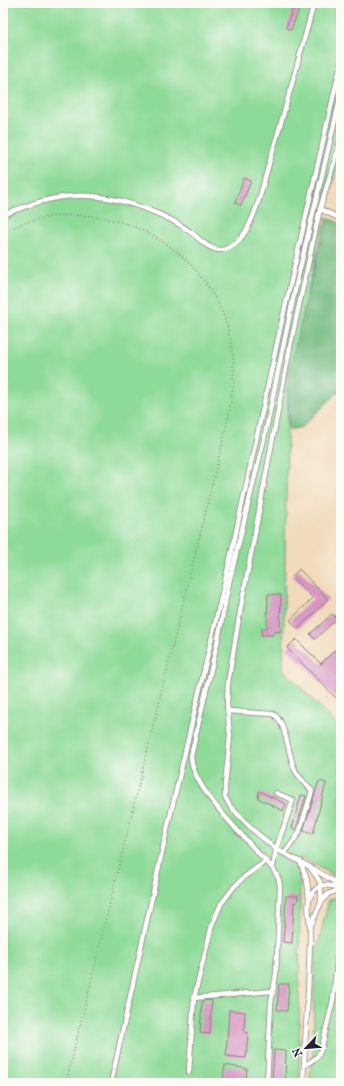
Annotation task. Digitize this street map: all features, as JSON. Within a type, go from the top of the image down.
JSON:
[{"type":"lane","points":[[3,215],[52,198],[75,195],[101,197],[128,204],[170,219],[212,248],[225,249],[233,245],[240,239],[247,229],[255,210],[290,93],[314,3]]},
{"type":"lane","points":[[111,1083],[341,63]]},
{"type":"lane","points":[[267,1083],[272,991],[276,974],[280,888],[277,875],[273,867],[219,808],[204,789],[194,769],[191,756],[218,639],[229,583],[264,439],[296,285],[341,96]]},
{"type":"lane","points":[[341,138],[320,209],[291,342],[240,612],[228,683],[230,736],[225,786],[226,797],[230,806],[252,829],[276,849],[300,861],[341,888]]},
{"type":"lane","points":[[320,209],[341,219]]},
{"type":"lane","points":[[228,711],[273,714],[276,716],[282,724],[295,771],[300,779],[312,791],[299,834],[285,853]]},
{"type":"lane","points":[[273,867],[276,849],[292,800],[276,793]]},
{"type":"lane","points":[[189,1072],[194,998],[209,934],[219,908],[234,887],[244,877],[266,861]]},
{"type":"lane","points":[[300,861],[307,880],[310,927],[303,1083]]},
{"type":"lane","points":[[310,867],[317,875],[321,886],[322,902]]},
{"type":"lane","points":[[309,899],[321,886],[327,885],[341,888]]},
{"type":"lane","points":[[310,927],[322,902],[328,894],[341,888]]},
{"type":"lane","points":[[304,1066],[317,1057],[321,1050],[333,1000],[341,933]]},
{"type":"lane","points":[[194,998],[272,991]]},
{"type":"path","points":[[3,232],[36,220],[53,217],[93,216],[112,219],[137,227],[150,234],[167,244],[184,258],[206,283],[227,325],[232,344],[234,365],[232,394],[224,433],[66,1083]]},
{"type":"green space","points":[[3,3],[341,3],[341,152],[328,201],[288,383],[283,669],[341,729],[341,879],[300,857],[299,1083],[3,1083]]},
{"type":"green space","points":[[327,217],[341,224],[341,389],[302,427],[289,430],[288,376]]},
{"type":"green space","points":[[340,895],[341,1083],[309,1083],[313,1050],[315,957],[329,900]]},
{"type":"building","points":[[294,4],[300,7],[291,30],[286,28]]},
{"type":"building","points":[[244,178],[251,181],[241,205],[235,203]]},
{"type":"building","points":[[299,569],[328,599],[298,629],[290,620],[313,598],[292,577]]},
{"type":"building","points":[[268,594],[281,595],[280,632],[273,631],[273,635],[261,635],[262,628],[267,628]]},
{"type":"building","points":[[332,614],[337,619],[315,639],[310,634]]},
{"type":"building","points":[[296,639],[321,664],[341,644],[341,703],[287,648]]},
{"type":"building","points":[[319,781],[326,783],[313,834],[303,831]]},
{"type":"building","points":[[259,791],[286,804],[283,811],[258,798]]},
{"type":"building","points":[[301,795],[306,796],[296,829],[292,828]]},
{"type":"building","points":[[286,896],[298,896],[297,903],[294,902],[292,943],[283,942]]},
{"type":"building","points":[[279,984],[289,984],[287,1011],[277,1010]]},
{"type":"building","points":[[212,1000],[210,1034],[200,1033],[202,1001]]},
{"type":"building","points":[[229,1010],[245,1012],[244,1032],[248,1033],[246,1058],[226,1056]]},
{"type":"building","points":[[274,1050],[286,1051],[285,1082],[272,1081]]},
{"type":"building","points":[[225,1065],[247,1069],[245,1083],[223,1080]]}]
